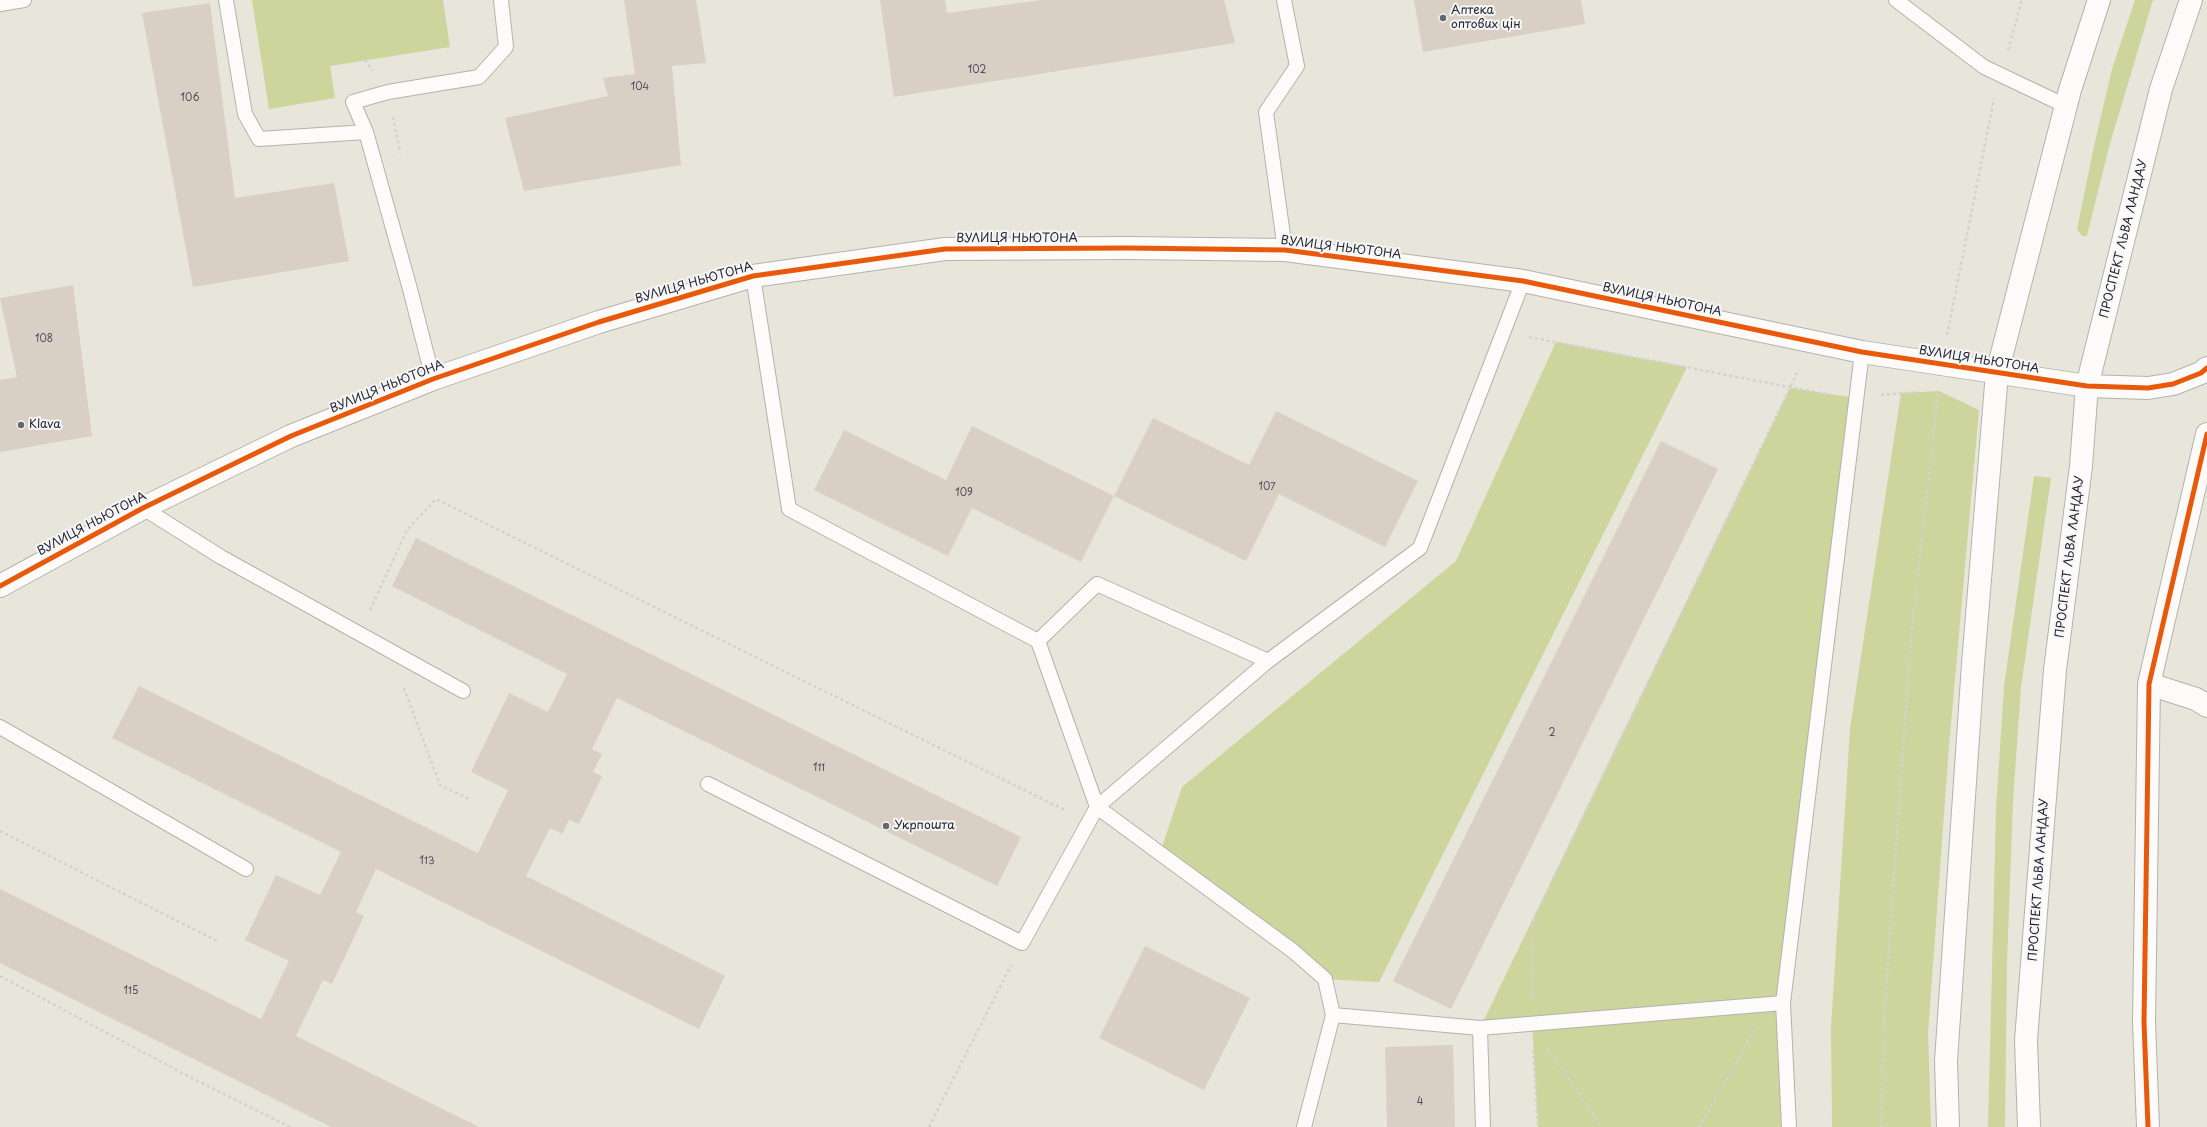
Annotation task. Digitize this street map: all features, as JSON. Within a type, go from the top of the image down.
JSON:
[{"type":"street","points":[[1948,1127],[1946,1061],[1973,672],[1997,373],[2066,106],[2099,0]]},
{"type":"street","name":"ПРОСПЕКТ ЛЬВА ЛАНДАУ","points":[[2029,1127],[2026,1040],[2055,678],[2081,466],[2087,386],[2161,89],[2191,0]]},
{"type":"street","name":"ВУЛИЦЯ НЬЮТОНА","points":[[0,586],[143,508],[291,436],[433,379],[599,322],[753,276],[945,249],[1128,248],[1284,250],[1523,281],[1862,352],[2087,386],[2148,388],[2173,384],[2201,373],[2207,368]]},
{"type":"street","points":[[2148,1127],[2144,1022],[2149,684],[2207,434]]},
{"type":"street","points":[[2149,684],[2196,699],[2207,706]]},
{"type":"lane","points":[[0,4],[24,0]]},
{"type":"lane","points":[[226,0],[245,114],[259,139],[366,132]]},
{"type":"lane","points":[[433,379],[410,289],[366,132],[353,102],[388,92],[479,77],[506,47],[501,0]]},
{"type":"lane","points":[[1284,0],[1297,66],[1266,112],[1284,250]]},
{"type":"lane","points":[[1896,0],[1984,67],[2066,106]]},
{"type":"lane","points":[[753,276],[789,509],[1038,641],[1097,807],[1299,956],[1325,979],[1333,1015],[1304,1127]]},
{"type":"lane","points":[[708,784],[1022,943],[1097,807],[1268,661],[1420,548],[1523,281]]},
{"type":"lane","points":[[1789,1127],[1783,1003],[1862,352]]},
{"type":"lane","points":[[143,508],[221,557],[463,691]]},
{"type":"lane","points":[[1038,641],[1097,584],[1268,661]]},
{"type":"lane","points":[[0,727],[246,869]]},
{"type":"lane","points":[[1333,1015],[1480,1028],[1783,1003]]},
{"type":"lane","points":[[1480,1028],[1483,1127]]},
{"type":"path","points":[[1942,364],[1990,114],[2022,0]]},
{"type":"path","points":[[1503,331],[1790,388],[1856,398],[1924,392]]},
{"type":"path","points":[[1538,1127],[1532,1024],[1532,923],[1812,342]]},
{"type":"path","points":[[1881,1127],[1884,1018],[1911,636],[1939,391],[1931,391]]},
{"type":"path","points":[[369,611],[406,530],[436,499],[1089,822]]},
{"type":"path","points":[[391,651],[440,785],[469,799]]},
{"type":"path","points":[[0,831],[220,942]]},
{"type":"path","points":[[929,1127],[1022,943]]},
{"type":"path","points":[[0,976],[184,1074],[290,1127]]},
{"type":"path","points":[[1699,1127],[1769,1004]]},
{"type":"path","points":[[1532,1024],[1602,1127]]},
{"type":"green space","points":[[252,0],[443,0],[450,47],[330,66],[335,98],[269,109]]},
{"type":"green space","points":[[2135,0],[2153,0],[2109,147],[2087,236],[2082,236],[2077,229],[2094,146],[2112,69]]},
{"type":"green space","points":[[1556,342],[1687,367],[1379,982],[1325,979],[1160,853],[1182,787],[1456,561]]},
{"type":"green space","points":[[1790,388],[1856,398],[1783,1003],[1789,1127],[1538,1127],[1532,1024],[1480,1028]]},
{"type":"green space","points":[[1939,391],[1979,410],[1949,746],[1928,1033],[1931,1127],[1832,1127],[1831,1027],[1850,729],[1901,393]]},
{"type":"green space","points":[[2034,476],[2051,478],[2021,687],[2013,801],[2007,962],[2005,1127],[1988,1127],[1996,810],[2004,686]]},
{"type":"building","points":[[624,0],[696,0],[706,63],[672,66],[681,165],[524,191],[505,118],[608,96],[603,78],[635,74]]},
{"type":"building","points":[[880,0],[945,0],[947,13],[1041,0],[1224,0],[1235,43],[894,97]]},
{"type":"building","points":[[1414,0],[1581,0],[1585,24],[1423,52]]},
{"type":"building","points":[[210,3],[235,198],[334,183],[349,261],[193,287],[142,13]]},
{"type":"building","points":[[73,285],[92,436],[0,452],[0,380],[17,377],[0,298]]},
{"type":"building","points":[[1276,411],[1418,481],[1385,547],[1279,494],[1246,561],[1114,496],[1153,418],[1249,465]]},
{"type":"building","points":[[972,426],[1114,496],[1081,562],[972,508],[948,556],[814,490],[844,430],[946,480]]},
{"type":"building","points":[[1661,441],[1718,469],[1451,1009],[1393,981]]},
{"type":"building","points":[[416,538],[1021,837],[997,886],[617,698],[592,749],[602,754],[593,772],[602,776],[579,824],[569,820],[562,834],[550,828],[526,876],[725,976],[699,1029],[376,869],[356,912],[364,916],[332,984],[323,980],[296,1036],[479,1127],[331,1127],[0,963],[0,889],[261,1019],[289,961],[245,940],[276,875],[320,895],[341,852],[112,738],[139,686],[478,853],[508,790],[471,772],[509,693],[548,712],[567,674],[392,586]]},
{"type":"building","points":[[1145,946],[1250,998],[1204,1090],[1099,1038]]},
{"type":"building","points":[[1453,1045],[1455,1127],[1387,1127],[1385,1047]]},
{"type":"cycle path","points":[[0,586],[143,508],[291,436],[433,379],[599,322],[753,276],[945,249],[1128,248],[1285,250],[1523,281],[1862,352],[2087,386],[2148,388],[2173,384],[2201,373],[2207,368]]},
{"type":"cycle path","points":[[2148,1127],[2144,1022],[2149,684],[2207,434]]},
{"type":"place","name":"Аптека оптових цін","points":[[1443,18]]},
{"type":"place","name":"Klava","points":[[21,425]]},
{"type":"place","name":"Укрпошта","points":[[886,826]]}]
